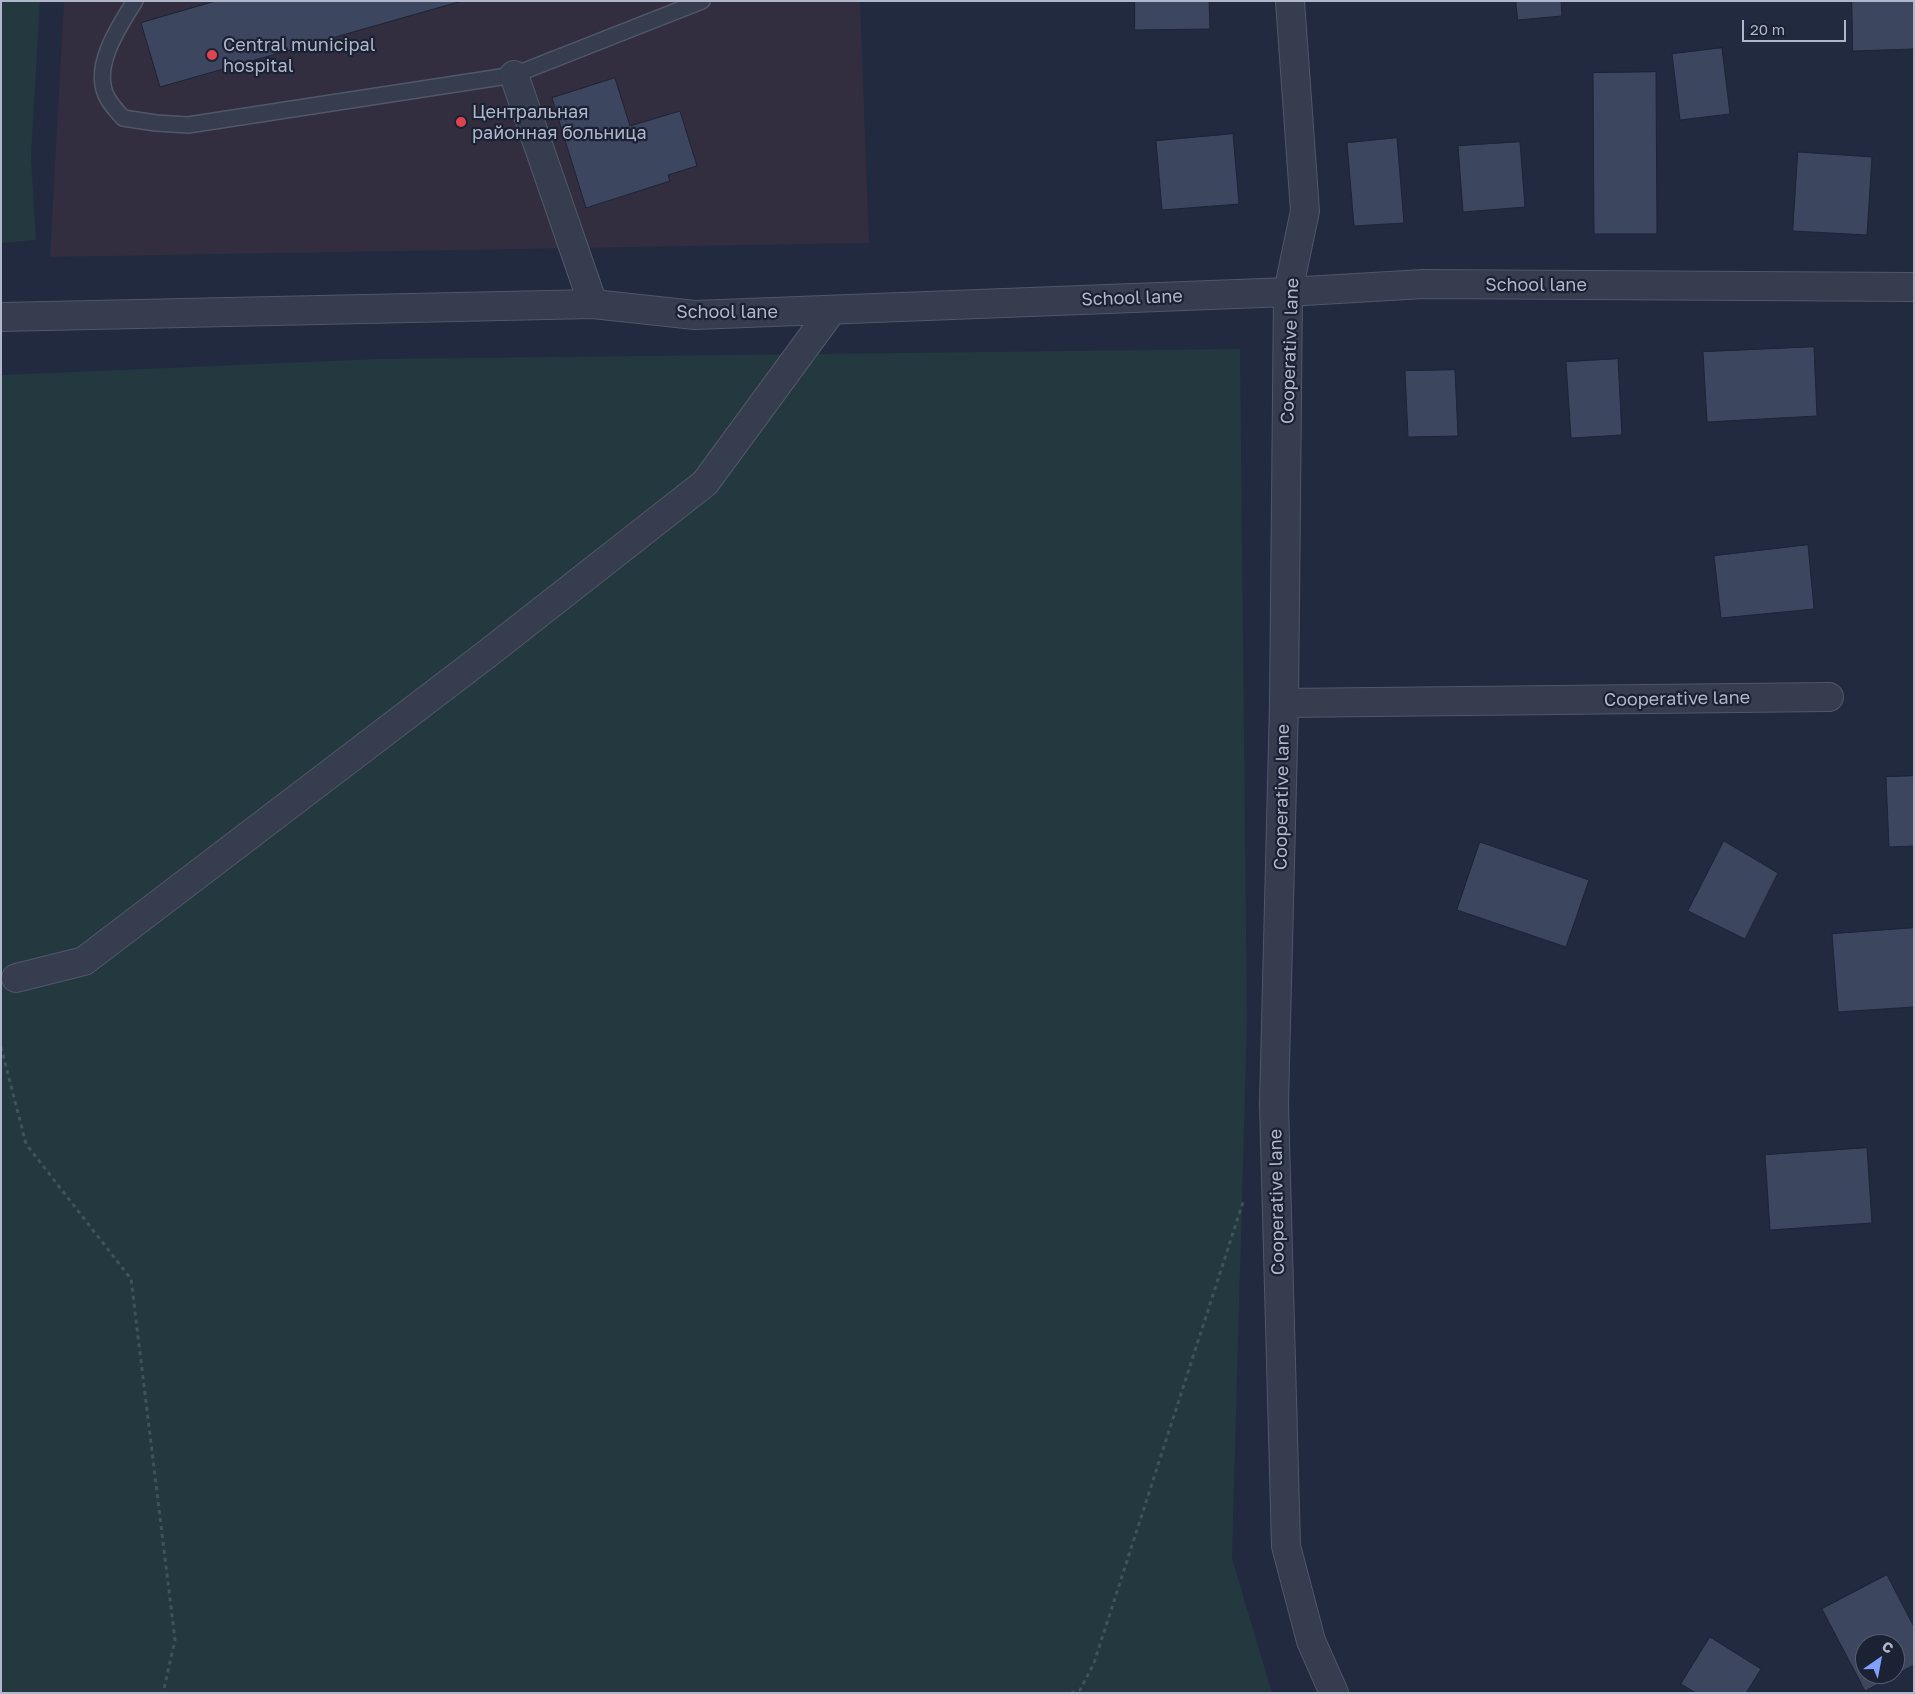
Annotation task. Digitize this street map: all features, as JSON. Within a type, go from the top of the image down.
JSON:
[{"type":"street","name":"Cooperative lane","points":[[1290,1],[1306,211],[1288,292],[1284,703],[1274,1104],[1286,1546],[1311,1641],[1334,1693]]},
{"type":"street","points":[[514,75],[593,304]]},
{"type":"street","name":"School lane","points":[[1,317],[593,304],[695,315],[1288,292],[1423,284],[1914,287]]},
{"type":"street","points":[[16,978],[84,961],[486,654],[705,482],[832,310]]},
{"type":"street","name":"Cooperative lane","points":[[1284,703],[1829,697]]},
{"type":"lane","points":[[135,1],[106,52],[102,76],[107,98],[123,118],[188,125],[514,75],[702,1]]},
{"type":"path","points":[[1,1048],[26,1144],[131,1279],[175,1640],[163,1693]]},
{"type":"path","points":[[1071,1693],[1080,1690],[1094,1664],[1244,1199]]},
{"type":"shaded area","points":[[1,1],[40,1],[31,157],[36,240],[1,243]]},
{"type":"shaded area","name":"Центральная районная больница","points":[[64,1],[860,1],[869,243],[50,257]]},
{"type":"shaded area","points":[[1240,349],[1247,1022],[1232,1558],[1272,1693],[1,1693],[1,375],[378,359]]},
{"type":"building","name":"Central municipal hospital","points":[[216,1],[462,1],[160,87],[141,23]]},
{"type":"building","points":[[1135,1],[1209,1],[1210,29],[1135,30]]},
{"type":"building","points":[[1516,1],[1561,1],[1562,16],[1518,20]]},
{"type":"building","points":[[1852,1],[1914,1],[1914,49],[1853,51]]},
{"type":"building","points":[[1722,48],[1730,114],[1680,120],[1672,54]]},
{"type":"building","points":[[1656,72],[1657,234],[1594,234],[1593,73]]},
{"type":"building","points":[[615,78],[630,126],[680,111],[697,166],[668,175],[670,181],[586,208],[552,98]]},
{"type":"building","points":[[1233,134],[1239,204],[1162,210],[1156,141]]},
{"type":"building","points":[[1397,138],[1404,223],[1354,226],[1347,143]]},
{"type":"building","points":[[1520,142],[1525,207],[1463,212],[1458,146]]},
{"type":"building","points":[[1798,152],[1872,157],[1867,235],[1793,231]]},
{"type":"building","points":[[1814,347],[1817,416],[1707,422],[1703,352]]},
{"type":"building","points":[[1618,359],[1622,435],[1571,438],[1566,362]]},
{"type":"building","points":[[1455,370],[1458,436],[1408,437],[1405,371]]},
{"type":"building","points":[[1808,545],[1814,609],[1721,618],[1714,556]]},
{"type":"building","points":[[1914,776],[1914,846],[1889,847],[1886,777]]},
{"type":"building","points":[[1724,841],[1778,873],[1745,939],[1688,911]]},
{"type":"building","points":[[1480,842],[1589,880],[1566,947],[1457,910]]},
{"type":"building","points":[[1914,928],[1914,1007],[1838,1012],[1832,934]]},
{"type":"building","points":[[1867,1148],[1872,1223],[1770,1230],[1765,1155]]},
{"type":"building","points":[[1887,1575],[1914,1627],[1914,1665],[1905,1670],[1905,1634],[1855,1634],[1855,1672],[1822,1609]]},
{"type":"building","points":[[1710,1637],[1761,1669],[1746,1693],[1696,1693],[1681,1684]]},
{"type":"building","points":[[1861,1684],[1878,1684],[1865,1691]]},
{"type":"place","name":"Central municipal hospital","points":[[212,55]]},
{"type":"place","name":"Центральная районная больница","points":[[461,122]]}]
